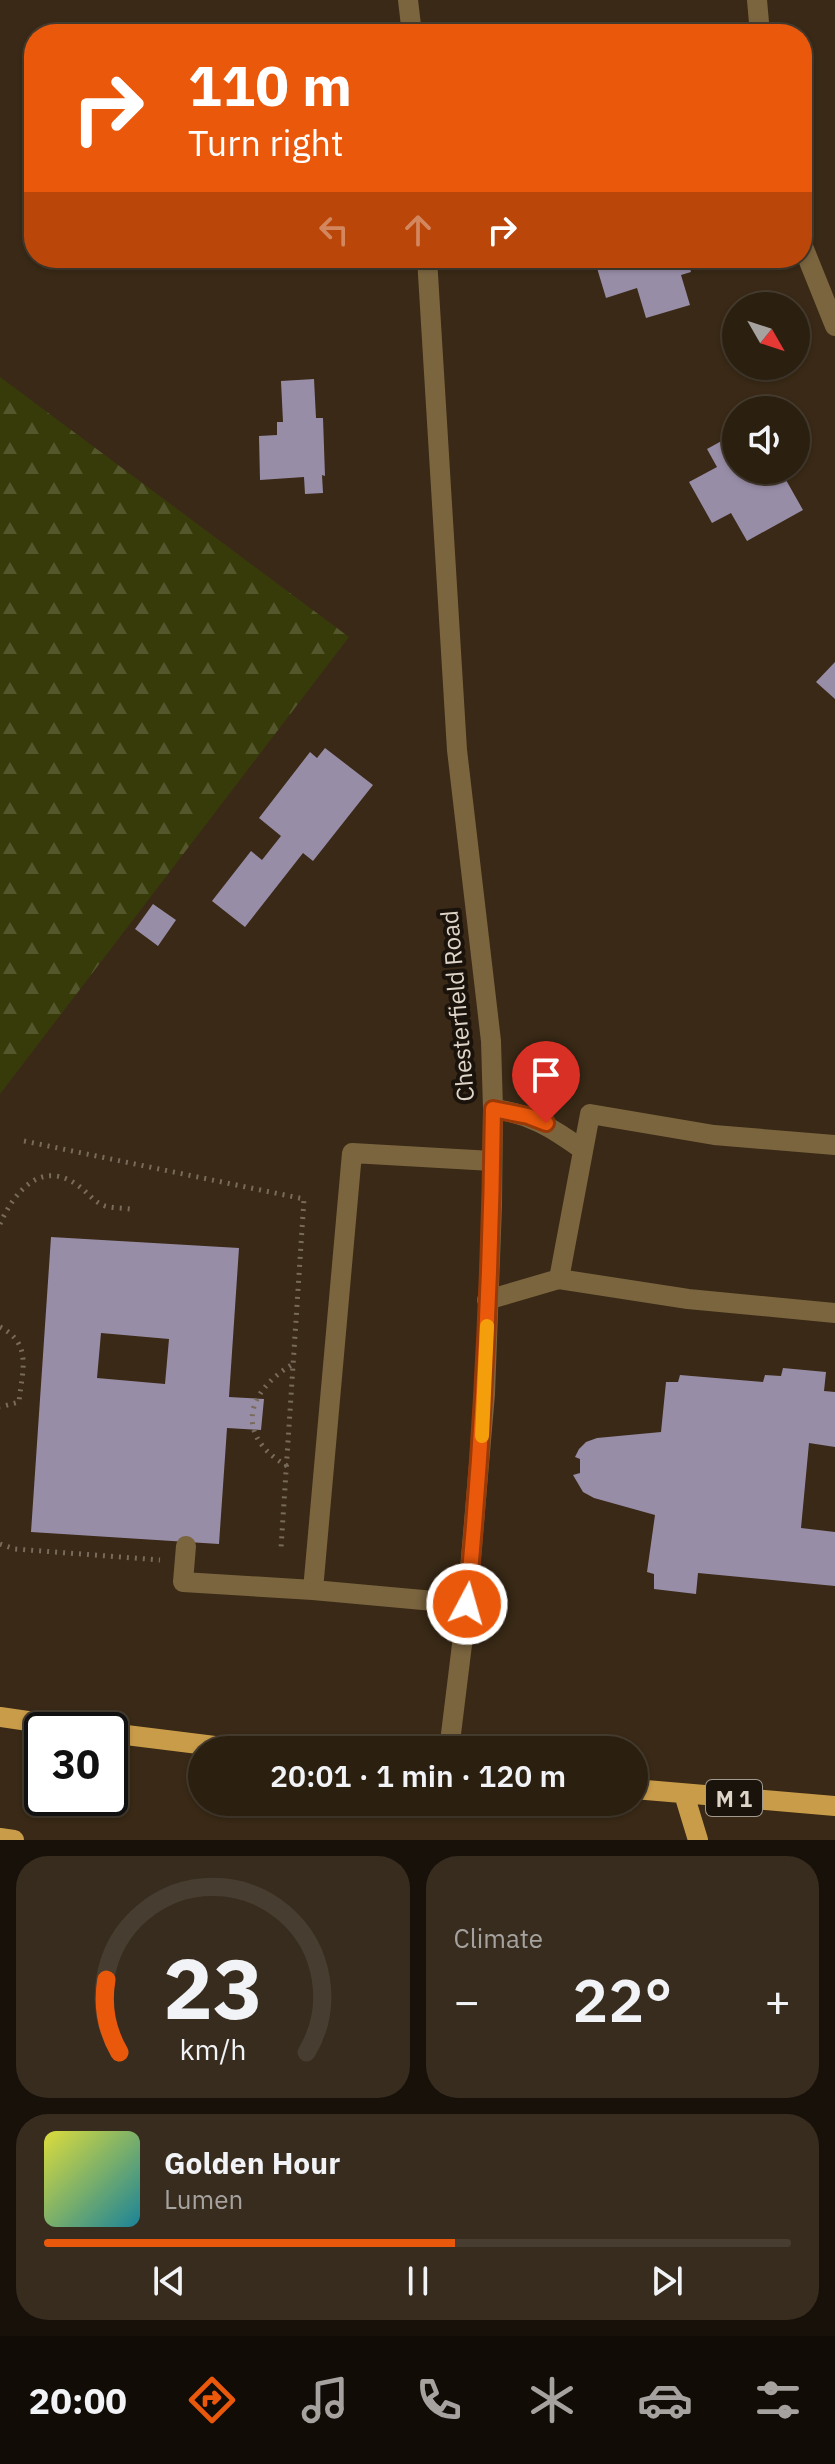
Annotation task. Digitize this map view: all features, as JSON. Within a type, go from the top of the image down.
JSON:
[{"type":"main road","points":[[0,1717],[24,1720]]},
{"type":"main road","points":[[128,1735],[188,1743]]},
{"type":"main road","name":"M 1","points":[[648,1790],[835,1806]]},
{"type":"main road","points":[[684,1794],[698,1840]]},
{"type":"main road","points":[[0,1838],[14,1840]]},
{"type":"street","points":[[408,0],[411,24]]},
{"type":"street","points":[[757,0],[759,24]]},
{"type":"street","name":"Chesterfield Road","points":[[428,268],[455,721],[491,1041],[493,1109],[485,1394],[467,1604],[451,1736]]},
{"type":"street","points":[[812,268],[835,326]]},
{"type":"street","points":[[493,1109],[546,1123],[583,1150]]},
{"type":"street","points":[[559,1279],[590,1114],[714,1135],[835,1145]]},
{"type":"street","points":[[313,1590],[352,1153],[492,1161]]},
{"type":"street","points":[[487,1300],[559,1279],[688,1299],[835,1313]]},
{"type":"street","points":[[185,1554],[183,1582],[467,1604]]},
{"type":"path","points":[[24,1141],[304,1199],[281,1548]]},
{"type":"path","points":[[0,1224],[18,1192],[29,1183],[47,1176],[62,1176],[106,1206],[130,1209]]},
{"type":"path","points":[[0,1327],[20,1342],[23,1355],[19,1402],[0,1407]]},
{"type":"path","points":[[287,1466],[257,1442],[252,1422],[257,1394],[273,1376],[293,1364]]},
{"type":"path","points":[[0,1544],[15,1549],[185,1554]]},
{"type":"green space","points":[[0,377],[349,637],[0,1094]]},
{"type":"building","points":[[597,268],[690,268],[691,272],[681,275],[690,305],[646,318],[637,288],[606,298]]},
{"type":"building","points":[[314,379],[316,418],[323,418],[325,476],[322,475],[323,493],[305,494],[304,477],[260,480],[259,436],[277,435],[277,422],[283,422],[281,381]]},
{"type":"building","points":[[722,441],[722,484],[788,484],[803,510],[747,541],[731,513],[712,523],[689,482],[717,467],[707,449]]},
{"type":"building","points":[[835,662],[835,699],[816,682]]},
{"type":"building","points":[[325,748],[373,785],[313,861],[303,853],[245,927],[212,901],[251,851],[262,860],[281,836],[259,818],[310,752],[317,758]]},
{"type":"building","points":[[153,904],[176,920],[158,946],[135,929]]},
{"type":"building","points":[[51,1237],[239,1248],[229,1397],[264,1399],[261,1430],[227,1428],[219,1544],[31,1532]],"holes":[[[101,1333],[169,1339],[165,1384],[97,1378]]]},
{"type":"building","points":[[783,1368],[826,1372],[824,1391],[835,1392],[835,1447],[809,1443],[801,1528],[835,1532],[835,1586],[698,1573],[696,1594],[654,1589],[654,1574],[647,1572],[655,1515],[583,1492],[573,1475],[580,1473],[580,1459],[575,1457],[579,1449],[597,1438],[661,1432],[666,1382],[678,1382],[680,1375],[763,1382],[765,1375],[781,1376]]},
{"type":"slow traffic","points":[[482,1436],[487,1326]]},
{"type":"route","points":[[467,1604],[485,1394],[493,1109],[508,1110],[546,1123]]}]
